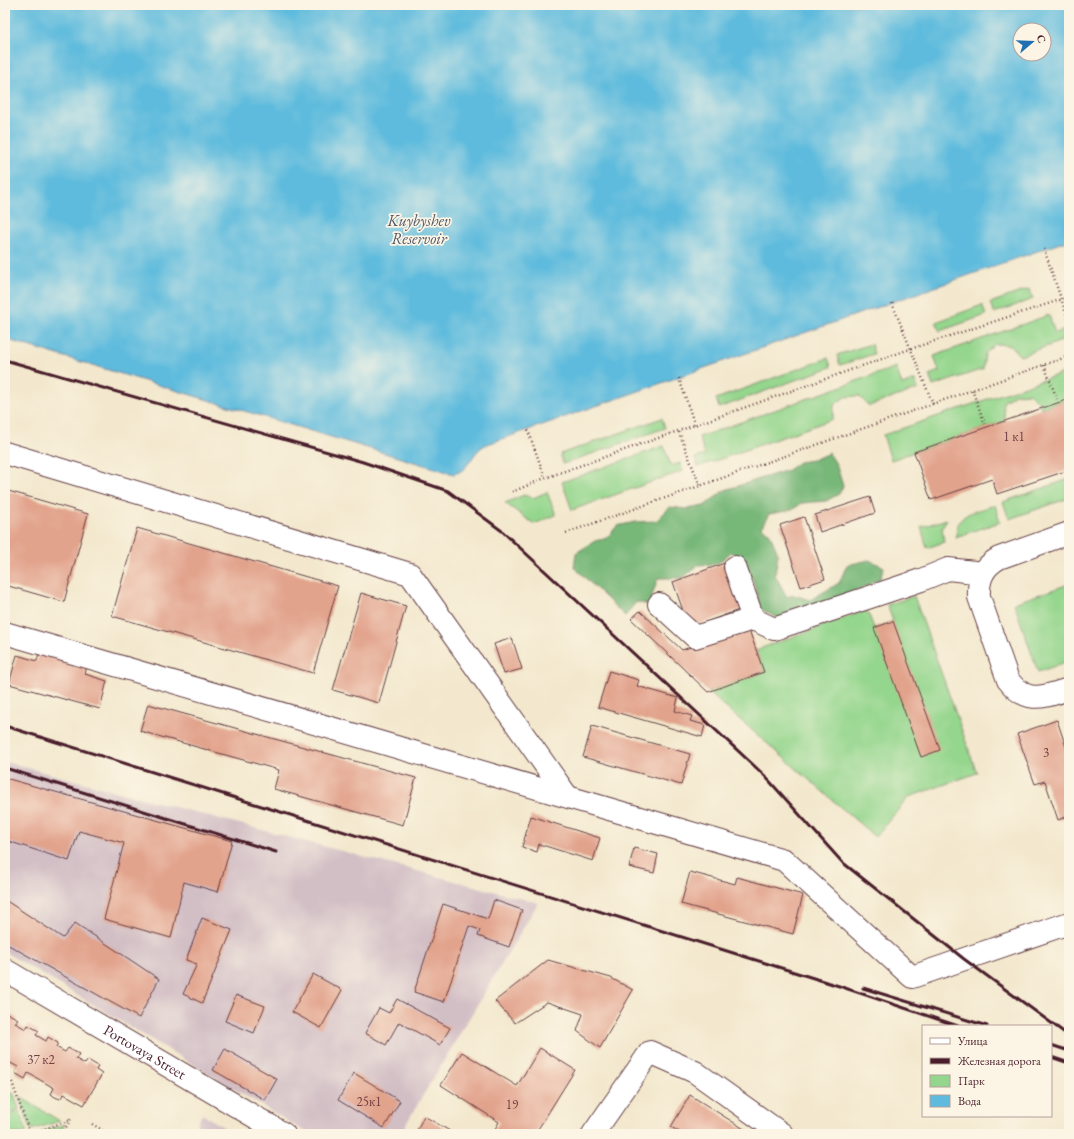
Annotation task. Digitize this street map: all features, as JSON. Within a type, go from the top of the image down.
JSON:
[{"type":"street","points":[[5,453],[410,574],[567,796]]},
{"type":"street","points":[[1069,533],[999,558],[990,564],[983,573],[979,584],[979,597],[1008,680],[1016,690],[1033,698],[1045,697],[1069,689]]},
{"type":"street","points":[[735,567],[753,619]]},
{"type":"street","points":[[659,604],[695,636],[753,619],[774,629],[921,580],[948,569],[983,573]]},
{"type":"street","points":[[5,633],[784,860],[912,977],[1069,923]]},
{"type":"street","name":"Portovaya Street","points":[[5,970],[284,1134]]},
{"type":"street","points":[[593,1134],[650,1052],[695,1072],[782,1134]]},
{"type":"path","points":[[1044,249],[1069,322]]},
{"type":"path","points":[[512,492],[545,478],[679,432],[910,349],[1069,297]]},
{"type":"path","points":[[892,303],[932,404]]},
{"type":"path","points":[[566,533],[1069,356]]},
{"type":"path","points":[[1044,364],[1057,399]]},
{"type":"path","points":[[679,378],[695,426]]},
{"type":"path","points":[[972,390],[985,424]]},
{"type":"path","points":[[528,430],[545,478]]},
{"type":"path","points":[[679,432],[700,486]]},
{"type":"path","points":[[12,1082],[30,1134],[70,1120]]},
{"type":"path","points":[[62,1134],[72,1117]]},
{"type":"path","points":[[92,1124],[109,1134]]},
{"type":"shaded area","points":[[5,762],[538,903],[400,1134],[309,1134],[5,952]]},
{"type":"shaded area","points":[[202,1114],[235,1134],[193,1134]]},
{"type":"green space","points":[[1029,289],[1033,299],[994,313],[990,303]]},
{"type":"green space","points":[[982,305],[986,315],[940,331],[936,322]]},
{"type":"green space","points":[[1049,315],[1055,333],[1064,330],[1067,339],[1020,356],[1010,345],[995,344],[985,354],[983,369],[933,386],[929,375],[939,371],[934,356]]},
{"type":"green space","points":[[871,344],[874,354],[840,365],[837,355]]},
{"type":"green space","points":[[828,358],[831,367],[719,408],[716,399]]},
{"type":"green space","points":[[896,367],[902,385],[915,380],[918,389],[869,406],[859,396],[845,397],[834,405],[833,419],[698,467],[695,458],[705,455],[699,437]]},
{"type":"green space","points":[[1069,371],[1069,399],[1041,408],[1040,404],[1029,393],[1015,394],[1003,402],[1005,421],[891,460],[883,435]]},
{"type":"green space","points":[[662,418],[665,428],[563,464],[560,454]]},
{"type":"green space","points":[[664,446],[671,466],[680,463],[683,471],[572,510],[562,482]]},
{"type":"green space","points":[[829,453],[836,464],[843,486],[839,494],[826,501],[802,503],[792,510],[769,514],[761,528],[769,532],[778,554],[775,575],[787,597],[794,595],[810,600],[839,583],[847,565],[869,560],[884,567],[880,579],[853,593],[779,619],[759,608],[757,592],[751,577],[742,563],[731,552],[717,564],[698,565],[683,578],[658,578],[649,605],[636,602],[625,616],[574,567],[576,553],[595,541],[607,538],[617,526],[635,522],[656,521],[670,507],[687,509],[704,506],[725,490],[788,470],[799,462],[813,460]]},
{"type":"green space","points":[[1069,479],[1069,498],[1009,519],[1003,502]]},
{"type":"green space","points":[[547,492],[556,515],[534,524],[505,503],[524,495],[533,498]]},
{"type":"green space","points":[[995,505],[1000,522],[956,537],[959,522],[963,518],[968,514]]},
{"type":"green space","points":[[947,519],[942,527],[944,542],[927,548],[921,527]]},
{"type":"green space","points":[[1069,584],[1069,661],[1038,672],[1014,603]]},
{"type":"green space","points":[[914,596],[977,773],[909,797],[875,837],[708,692],[764,672],[756,650],[867,610],[874,628],[893,621],[887,605]]},
{"type":"green space","points":[[5,1089],[14,1094],[19,1109],[5,1114]]},
{"type":"green space","points":[[20,1097],[60,1121],[31,1130]]},
{"type":"green space","points":[[20,1111],[27,1132],[21,1134],[5,1134],[5,1116]]},
{"type":"green space","points":[[65,1124],[59,1134],[37,1134]]},
{"type":"water","name":"Kuybyshev Reservoir","points":[[5,5],[1069,5],[1069,240],[485,445],[463,469],[454,474],[5,339]]},
{"type":"building","points":[[1069,399],[1069,470],[997,494],[992,479],[931,500],[914,452]]},
{"type":"building","points":[[5,490],[88,514],[64,602],[5,585]]},
{"type":"building","points":[[870,497],[875,513],[820,532],[815,515]]},
{"type":"building","points":[[804,517],[825,579],[801,587],[780,525]]},
{"type":"building","points":[[137,528],[338,586],[313,673],[112,616]]},
{"type":"building","points":[[730,561],[747,607],[689,628],[673,582]]},
{"type":"building","points":[[361,593],[406,606],[379,703],[333,690]]},
{"type":"building","points":[[640,611],[682,650],[748,627],[764,672],[708,692],[631,619]]},
{"type":"building","points":[[893,621],[940,750],[921,757],[874,628]]},
{"type":"building","points":[[512,638],[522,669],[504,674],[494,644]]},
{"type":"building","points":[[39,653],[87,666],[85,674],[107,681],[100,709],[9,684],[17,655],[37,661]]},
{"type":"building","points":[[609,671],[639,680],[637,686],[678,698],[675,711],[692,716],[690,721],[705,725],[702,737],[598,707]]},
{"type":"building","points":[[148,704],[416,778],[403,825],[274,789],[279,770],[140,731]]},
{"type":"building","points":[[1057,720],[1069,756],[1069,773],[1066,774],[1069,781],[1069,816],[1058,820],[1045,781],[1035,784],[1017,734]]},
{"type":"building","points":[[592,726],[690,754],[681,785],[583,757]]},
{"type":"building","points":[[5,778],[232,841],[218,892],[184,882],[171,938],[104,919],[124,843],[79,831],[69,861],[8,841],[5,848]]},
{"type":"building","points":[[531,816],[600,838],[593,861],[539,844],[537,852],[522,847]]},
{"type":"building","points":[[634,848],[658,854],[654,873],[629,867]]},
{"type":"building","points":[[690,872],[735,884],[737,877],[803,895],[793,934],[681,904]]},
{"type":"building","points":[[5,900],[63,938],[75,923],[159,979],[139,1018],[5,943]]},
{"type":"building","points":[[494,900],[522,910],[509,947],[478,936],[480,930],[469,926],[444,1002],[414,992],[443,904],[488,919]]},
{"type":"building","points":[[202,918],[232,930],[202,1003],[183,994],[197,964],[186,960]]},
{"type":"building","points":[[548,960],[611,978],[633,990],[600,1048],[577,1031],[583,1014],[547,1002],[515,1023],[495,1001]]},
{"type":"building","points":[[313,974],[342,990],[321,1028],[292,1012]]},
{"type":"building","points":[[236,995],[265,1006],[254,1033],[225,1021]]},
{"type":"building","points":[[397,999],[450,1028],[440,1045],[399,1022],[386,1045],[365,1033],[379,1008],[389,1013]]},
{"type":"building","points":[[7,1013],[18,1019],[15,1023],[26,1029],[28,1025],[39,1031],[36,1035],[46,1041],[48,1037],[58,1043],[56,1047],[65,1052],[68,1048],[79,1054],[76,1059],[85,1064],[88,1060],[98,1066],[96,1070],[102,1074],[84,1105],[64,1094],[60,1099],[55,1097],[51,1094],[54,1088],[28,1073],[25,1079],[15,1073],[18,1067],[5,1060],[5,1015]]},
{"type":"building","points":[[540,1048],[575,1070],[535,1134],[492,1134],[499,1122],[441,1085],[462,1052],[517,1086]]},
{"type":"building","points":[[225,1049],[277,1079],[265,1100],[213,1070]]},
{"type":"building","points":[[354,1073],[400,1101],[384,1128],[338,1100]]},
{"type":"building","points":[[690,1095],[752,1134],[683,1134],[671,1127]]},
{"type":"building","points":[[424,1116],[455,1134],[415,1134]]},
{"type":"railway","points":[[5,360],[363,462],[448,491],[502,531],[764,775],[842,862],[964,959],[1069,1036]]},
{"type":"railway","points":[[5,726],[839,986],[955,1025]]},
{"type":"railway","points":[[5,768],[276,852]]},
{"type":"railway","points":[[863,988],[984,1025]]},
{"type":"railway","points":[[1052,1045],[1069,1051]]},
{"type":"railway","points":[[1052,1057],[1069,1063]]}]
